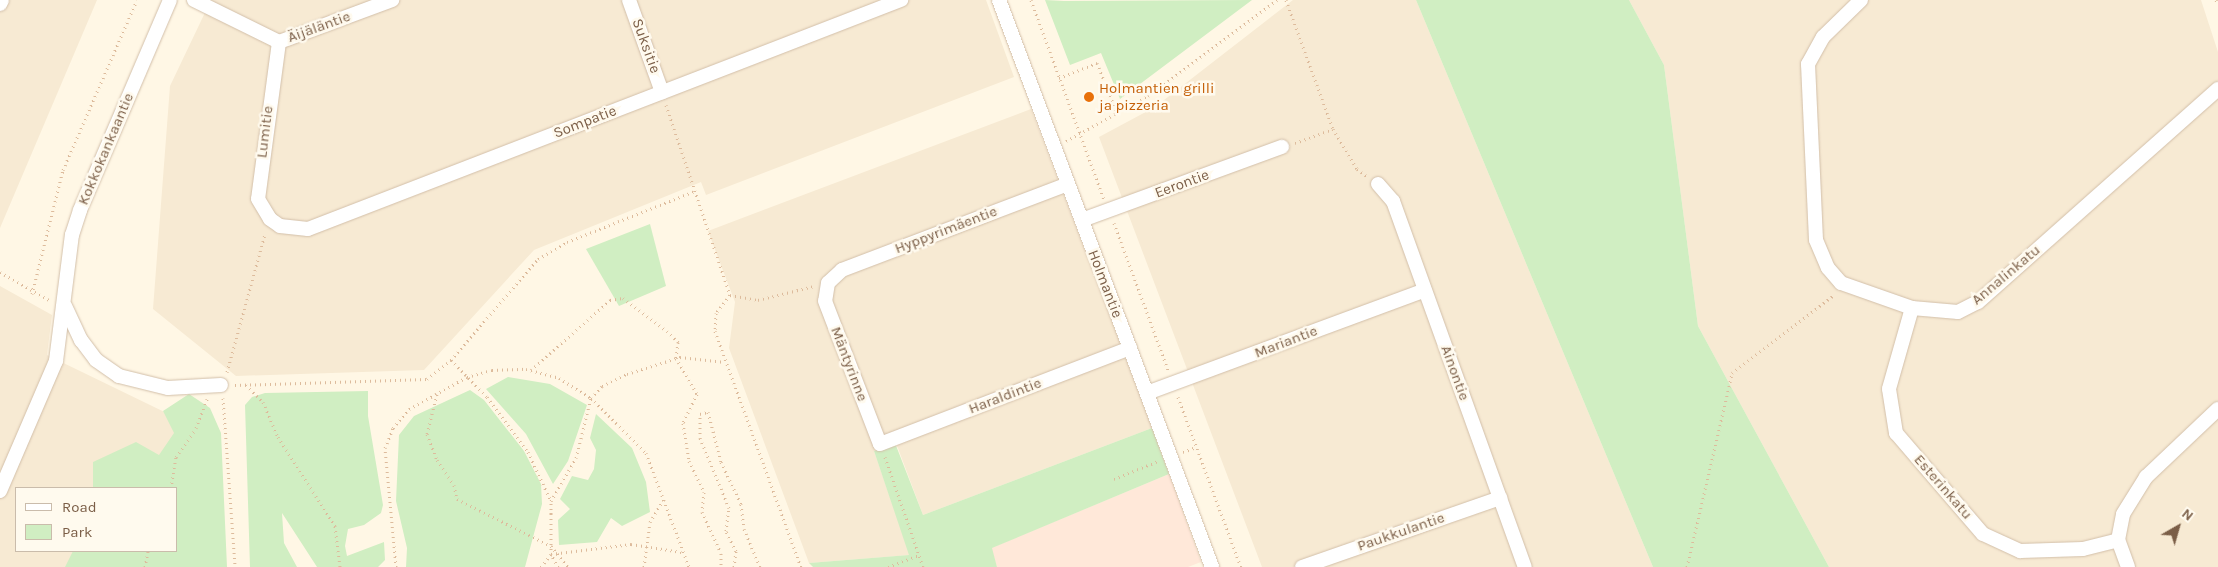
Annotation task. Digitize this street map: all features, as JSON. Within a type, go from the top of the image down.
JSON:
[{"type":"street","points":[[0,4],[2,0]]},
{"type":"street","name":"Kokkokankaantie","points":[[0,490],[56,361],[72,235],[80,210],[170,0]]},
{"type":"street","name":"Äijäläntie","points":[[194,0],[279,42],[385,1]]},
{"type":"street","name":"Suksitie","points":[[629,0],[662,92]]},
{"type":"street","name":"Sompatie","points":[[270,219],[286,228],[308,229],[901,0]]},
{"type":"street","name":"Holmantie","points":[[999,0],[1212,567]]},
{"type":"street","name":"Annalinkatu","points":[[1861,0],[1824,37],[1808,64],[1816,240],[1828,268],[1846,286],[1912,308],[1958,312],[1978,302],[2218,89]]},
{"type":"street","name":"Lumitie","points":[[270,219],[258,189],[279,42]]},
{"type":"street","name":"Eerontie","points":[[1082,220],[1282,148]]},
{"type":"street","name":"Hyppyrimäentie","points":[[828,283],[842,270],[1068,184]]},
{"type":"street","name":"Ainontie","points":[[1378,184],[1393,201],[1525,567]]},
{"type":"street","name":"Mäntyrinne","points":[[828,283],[825,301],[880,444]]},
{"type":"street","name":"Mariantie","points":[[1147,393],[1425,290]]},
{"type":"street","points":[[64,303],[80,340],[96,360],[119,376],[168,388],[221,385]]},
{"type":"street","name":"Esterinkatu","points":[[1912,308],[1889,389],[1896,432],[1983,534],[2020,551],[2083,548],[2118,540]]},
{"type":"street","name":"Haraldintie","points":[[880,444],[1130,348]]},
{"type":"street","points":[[2128,567],[2118,540],[2123,514],[2146,477],[2218,409]]},
{"type":"street","name":"Paukkulantie","points":[[1302,567],[1500,498]]},
{"type":"path","points":[[32,294],[64,170],[137,0]]},
{"type":"path","points":[[1030,0],[1241,567]]},
{"type":"path","points":[[1055,148],[1148,96],[1277,0]]},
{"type":"path","points":[[1286,0],[1333,129],[1357,169],[1378,184]]},
{"type":"path","points":[[2216,0],[2218,4]]},
{"type":"path","points":[[1060,78],[1097,63],[1117,113]]},
{"type":"path","points":[[662,92],[730,295]]},
{"type":"path","points":[[1282,148],[1333,129]]},
{"type":"path","points":[[171,487],[176,457],[196,428],[208,398],[221,385],[426,379],[451,360],[538,259],[567,242],[695,191]]},
{"type":"path","points":[[235,567],[221,385],[270,219]]},
{"type":"path","points":[[0,272],[32,294],[64,303]]},
{"type":"path","points":[[730,295],[758,300],[828,283]]},
{"type":"path","points":[[1687,567],[1732,373],[1846,286]]},
{"type":"path","points":[[730,295],[716,313],[715,331],[801,567]]},
{"type":"path","points":[[531,371],[610,300],[623,298],[678,342],[676,358],[697,394],[683,423],[690,461],[704,492],[702,512],[721,553],[721,567]]},
{"type":"path","points":[[551,501],[576,458],[591,398],[602,386],[627,374],[676,358],[725,362]]},
{"type":"path","points":[[451,360],[528,452],[551,501],[551,554],[558,567]]},
{"type":"path","points":[[396,567],[385,448],[409,409],[467,377],[492,370],[531,371],[560,378],[591,398],[646,453],[664,498],[681,552],[689,567]]},
{"type":"path","points":[[246,384],[263,402],[278,437],[335,526],[340,567]]},
{"type":"path","points":[[437,394],[427,434],[437,460],[454,485],[457,500],[551,546],[568,567]]},
{"type":"path","points":[[734,567],[736,551],[726,531],[729,508],[700,438],[700,414],[708,412],[721,462],[741,504],[744,529],[760,567]]},
{"type":"path","points":[[880,444],[923,567]]},
{"type":"path","points":[[1114,479],[1170,456]]},
{"type":"path","points":[[644,567],[650,522],[664,498]]},
{"type":"path","points":[[541,567],[551,554],[556,553],[646,546],[681,552]]},
{"type":"path","points":[[145,567],[148,552]]},
{"type":"path","points":[[888,567],[919,555]]},
{"type":"shaded area","points":[[0,0],[97,0],[0,228]]},
{"type":"shaded area","points":[[211,0],[986,0],[1014,77],[706,195],[701,182],[534,250],[424,370],[236,376],[153,309],[170,86]]},
{"type":"shaded area","points":[[1293,0],[1416,0],[1653,567],[1262,567],[1099,137],[1155,107]]},
{"type":"shaded area","points":[[1629,0],[2201,0],[2218,52],[2218,567],[1829,567],[1698,326],[1664,65]]},
{"type":"shaded area","points":[[1031,109],[1152,428],[923,515],[896,443],[874,451],[910,555],[809,563],[729,348],[735,302],[708,231]]},
{"type":"shaded area","points":[[0,286],[52,315],[47,355],[183,421],[148,487],[15,487],[15,552],[113,552],[105,567],[0,567]]},
{"type":"shaded area","points":[[1169,474],[1201,562],[1188,567],[997,567],[991,548]]},
{"type":"green space","points":[[1045,0],[1252,0],[1120,99],[1101,53],[1070,65]]},
{"type":"green space","points":[[1416,0],[1629,0],[1664,65],[1698,326],[1829,567],[1653,567]]},
{"type":"green space","points":[[650,224],[666,286],[619,306],[586,249]]},
{"type":"green space","points":[[508,377],[550,384],[587,405],[568,461],[553,484],[526,434],[486,389]]},
{"type":"green space","points":[[470,390],[484,400],[524,451],[541,484],[542,504],[525,567],[406,567],[407,548],[396,501],[399,435],[414,416]]},
{"type":"green space","points":[[368,391],[368,416],[383,505],[381,513],[364,525],[348,529],[345,546],[347,556],[384,542],[385,560],[378,567],[317,567],[282,513],[284,543],[297,567],[250,567],[245,405],[252,397],[265,393]]},
{"type":"green space","points":[[189,394],[210,408],[221,433],[227,567],[65,567],[72,552],[178,552],[178,487],[93,487],[93,462],[136,442],[159,455],[174,433],[163,411]]},
{"type":"green space","points":[[596,414],[632,448],[646,482],[650,512],[622,526],[611,518],[597,542],[559,545],[558,520],[570,509],[560,499],[572,476],[588,480],[594,469],[596,450],[590,438]]},
{"type":"green space","points":[[1152,428],[1169,474],[992,548],[997,567],[813,567],[809,563],[909,555],[874,451],[895,443],[923,515]]},
{"type":"place","name":"Holmantien grilli ja pizzeria","points":[[1089,97]]}]
